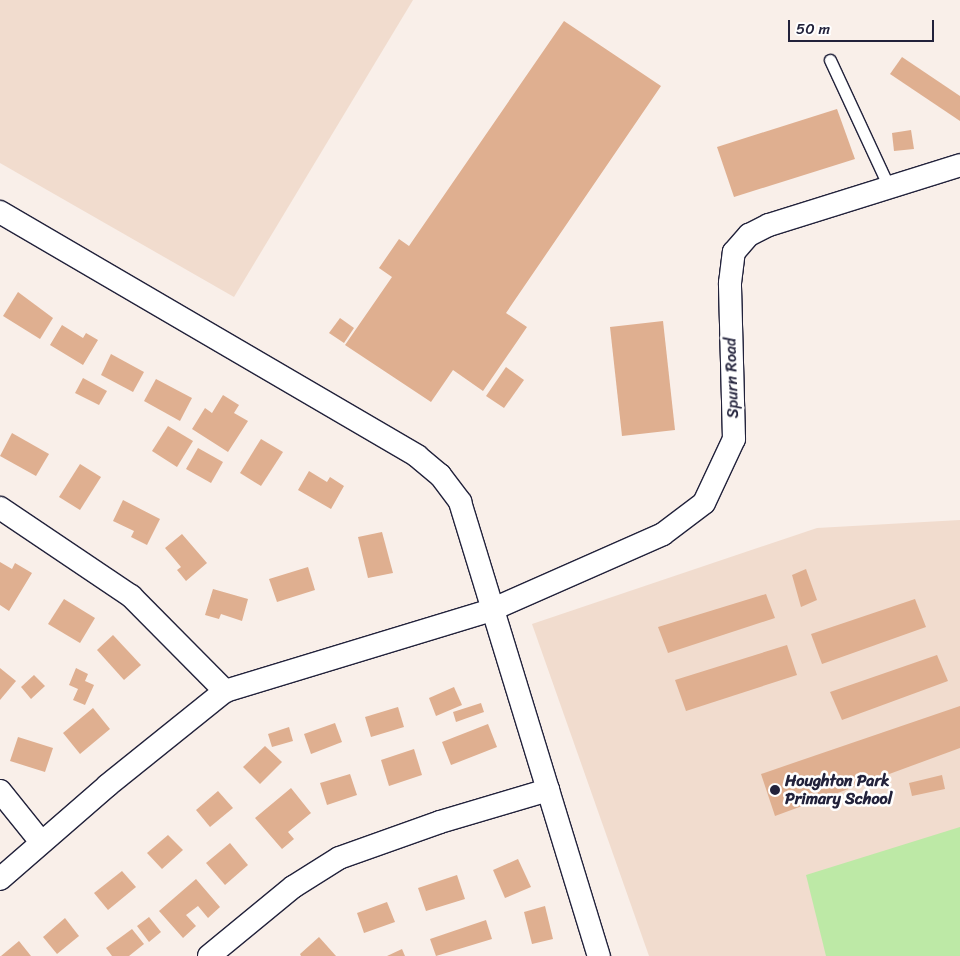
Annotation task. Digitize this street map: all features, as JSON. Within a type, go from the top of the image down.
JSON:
[{"type":"street","name":"Spurn Road","points":[[226,691],[491,610],[663,534],[704,503],[734,439],[730,283],[734,252],[749,235],[769,225],[960,165]]},
{"type":"street","points":[[0,212],[417,456],[440,474],[460,502],[491,610],[600,956]]},
{"type":"street","points":[[0,508],[131,596],[226,691],[41,842],[0,879]]},
{"type":"street","points":[[209,956],[293,887],[339,858],[440,822],[548,790]]},
{"type":"street","points":[[0,791],[41,842]]},
{"type":"lane","points":[[830,60],[888,187]]},
{"type":"shaded area","points":[[0,0],[413,0],[234,297],[0,163]]},
{"type":"shaded area","name":"Houghton Park Primary School","points":[[960,520],[960,956],[649,956],[532,624],[817,528]]},
{"type":"green space","points":[[960,827],[960,956],[826,956],[806,875]]},
{"type":"building","points":[[564,21],[661,86],[506,313],[527,327],[483,391],[453,370],[431,402],[345,345],[392,277],[379,268],[399,239],[409,246]]},
{"type":"building","points":[[902,57],[960,96],[960,121],[890,74]]},
{"type":"building","points":[[837,109],[855,159],[734,197],[717,147]]},
{"type":"building","points":[[911,130],[914,149],[894,151],[892,133]]},
{"type":"building","points":[[18,292],[53,318],[40,339],[3,316]]},
{"type":"building","points":[[340,318],[354,328],[344,343],[329,333]]},
{"type":"building","points":[[663,321],[675,430],[622,436],[610,327]]},
{"type":"building","points":[[62,325],[83,338],[86,333],[98,340],[83,365],[50,345]]},
{"type":"building","points":[[111,354],[144,372],[133,392],[101,375]]},
{"type":"building","points":[[506,367],[524,380],[504,408],[486,396]]},
{"type":"building","points":[[83,378],[107,391],[99,405],[75,393]]},
{"type":"building","points":[[156,379],[192,398],[180,421],[144,401]]},
{"type":"building","points":[[223,395],[239,405],[234,413],[248,421],[228,452],[192,429],[205,408],[212,413]]},
{"type":"building","points":[[168,426],[193,441],[177,467],[152,451]]},
{"type":"building","points":[[12,433],[49,454],[36,476],[0,456]]},
{"type":"building","points":[[261,439],[283,452],[261,486],[240,473]]},
{"type":"building","points":[[198,448],[223,462],[211,483],[186,469]]},
{"type":"building","points":[[80,464],[101,477],[80,510],[59,497]]},
{"type":"building","points":[[309,471],[327,482],[330,477],[344,486],[331,509],[298,490]]},
{"type":"building","points":[[123,500],[160,519],[147,545],[131,537],[134,531],[113,521]]},
{"type":"building","points":[[382,532],[393,573],[368,578],[358,537]]},
{"type":"building","points":[[182,534],[207,563],[186,581],[177,570],[181,567],[165,548]]},
{"type":"building","points":[[0,562],[12,569],[15,563],[32,573],[9,611],[0,605]]},
{"type":"building","points":[[308,567],[315,590],[277,602],[269,579]]},
{"type":"building","points":[[806,569],[817,600],[801,607],[792,575]]},
{"type":"building","points":[[213,589],[248,599],[242,621],[221,614],[219,619],[205,615]]},
{"type":"building","points":[[766,594],[775,618],[668,653],[658,627]]},
{"type":"building","points":[[64,599],[95,618],[80,643],[48,624]]},
{"type":"building","points":[[915,599],[926,627],[822,664],[811,634]]},
{"type":"building","points":[[113,635],[141,665],[124,680],[97,650]]},
{"type":"building","points":[[787,645],[797,675],[686,711],[675,680]]},
{"type":"building","points":[[937,655],[948,681],[842,720],[830,692]]},
{"type":"building","points":[[0,668],[16,681],[0,700]]},
{"type":"building","points":[[76,668],[88,674],[85,681],[94,685],[85,705],[73,700],[78,689],[69,685]]},
{"type":"building","points":[[34,675],[45,686],[31,699],[21,687]]},
{"type":"building","points":[[454,687],[462,705],[436,716],[429,698]]},
{"type":"building","points":[[481,703],[484,712],[456,722],[453,712]]},
{"type":"building","points":[[960,706],[960,748],[775,816],[761,774]]},
{"type":"building","points":[[398,707],[404,727],[371,737],[365,717]]},
{"type":"building","points":[[93,708],[110,729],[80,754],[63,733]]},
{"type":"building","points":[[335,723],[342,742],[311,754],[304,734]]},
{"type":"building","points":[[488,724],[497,747],[451,765],[442,742]]},
{"type":"building","points":[[289,727],[293,741],[272,747],[268,734]]},
{"type":"building","points":[[18,737],[53,748],[45,772],[10,761]]},
{"type":"building","points":[[265,746],[282,762],[260,784],[243,767]]},
{"type":"building","points":[[414,749],[422,775],[389,786],[381,760]]},
{"type":"building","points":[[350,774],[357,795],[327,805],[320,783]]},
{"type":"building","points":[[942,775],[945,789],[912,796],[909,783]]},
{"type":"building","points":[[291,788],[311,813],[288,832],[294,839],[282,849],[255,818]]},
{"type":"building","points":[[218,791],[233,808],[210,827],[196,810]]},
{"type":"building","points":[[168,835],[183,850],[162,869],[147,853]]},
{"type":"building","points":[[230,843],[248,865],[225,885],[206,863]]},
{"type":"building","points":[[518,859],[531,887],[505,898],[493,870]]},
{"type":"building","points":[[122,871],[136,887],[108,910],[94,893]]},
{"type":"building","points":[[457,875],[465,899],[426,911],[418,888]]},
{"type":"building","points":[[196,879],[220,907],[208,918],[198,906],[186,915],[196,926],[183,938],[159,911]]},
{"type":"building","points":[[387,902],[395,922],[364,933],[357,913]]},
{"type":"building","points":[[545,906],[553,939],[532,944],[524,912]]},
{"type":"building","points":[[149,917],[161,932],[149,942],[137,926]]},
{"type":"building","points":[[65,918],[79,936],[57,954],[43,937]]},
{"type":"building","points":[[486,920],[492,939],[436,956],[430,939]]},
{"type":"building","points":[[132,929],[144,944],[129,956],[112,956],[106,948]]},
{"type":"building","points":[[319,937],[336,956],[301,956],[300,954]]},
{"type":"building","points":[[19,941],[31,956],[1,956]]},
{"type":"building","points":[[402,949],[405,956],[387,956]]},
{"type":"place","name":"Houghton Park Primary School","points":[[775,790]]}]
